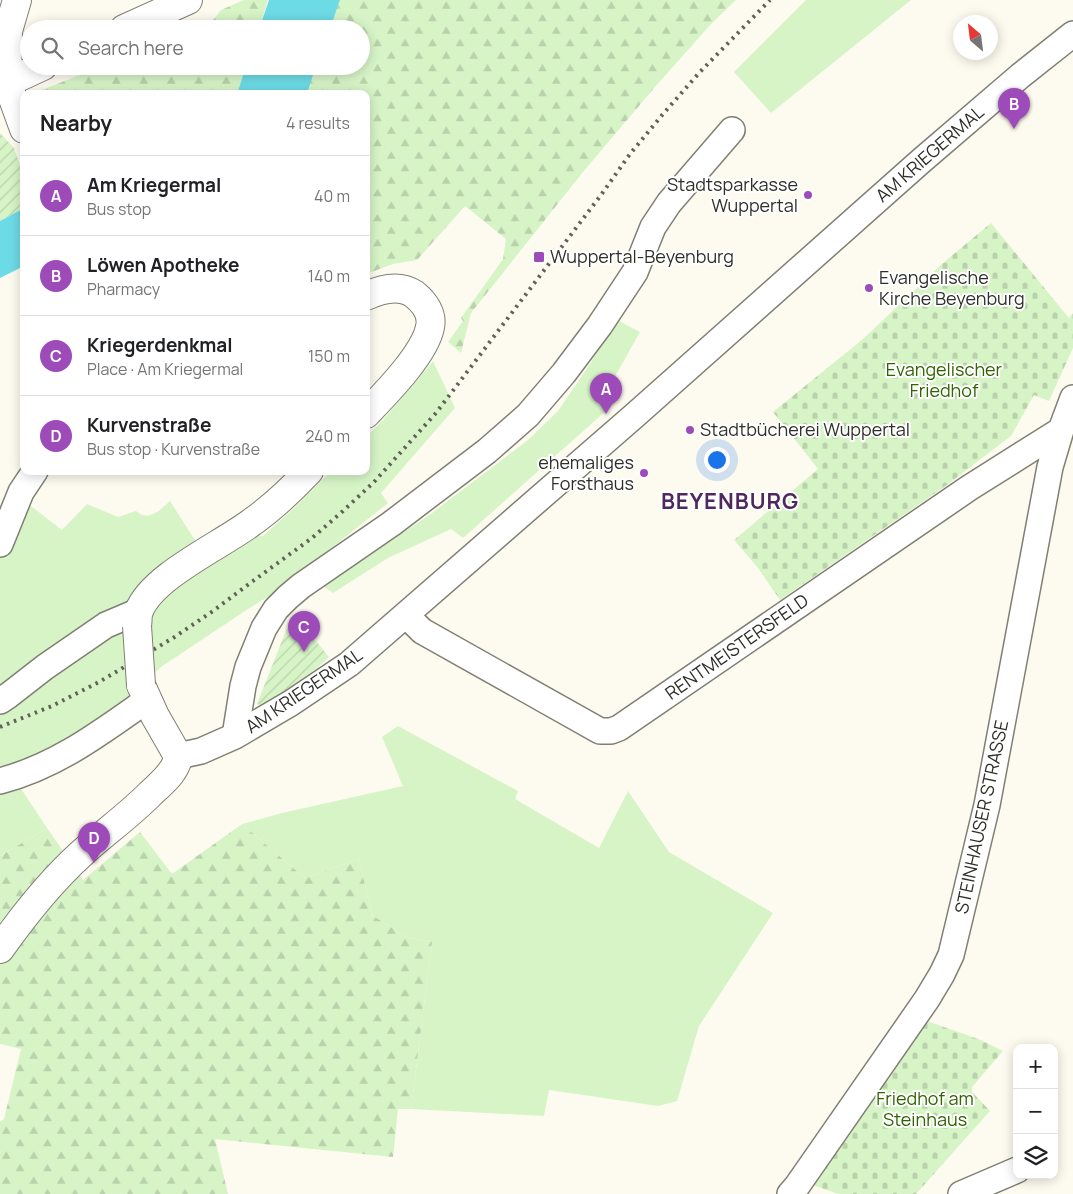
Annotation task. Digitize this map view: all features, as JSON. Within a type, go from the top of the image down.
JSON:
[{"type":"main road","points":[[17,0],[8,31],[4,84],[20,119]]},
{"type":"main road","points":[[144,20],[188,0]]},
{"type":"main road","points":[[4,84],[24,75]]},
{"type":"main road","points":[[370,294],[384,289],[394,288],[411,292],[428,309],[431,326],[423,344],[408,366],[370,410]]},
{"type":"main road","points":[[2,946],[24,915],[82,853],[130,813],[163,781],[178,760],[178,756],[144,693],[138,618],[146,598],[164,580],[252,522],[305,475]]},
{"type":"street","name":"AM KRIEGERMAL","points":[[178,756],[201,751],[235,736],[291,703],[350,664],[634,416],[921,161],[1020,76],[1073,34]]},
{"type":"street","name":"AM KRIEGERMAL","points":[[235,736],[248,667],[264,628],[276,610],[302,586],[390,524],[487,451],[528,415],[564,373],[600,325],[635,272],[654,227],[669,203],[732,130]]},
{"type":"street","name":"STEINHAUSER STRASSE","points":[[801,1191],[927,998],[951,955],[987,805],[1050,467],[1073,398]]},
{"type":"street","name":"RENTMEISTERSFELD","points":[[406,615],[422,631],[600,731],[611,731],[619,728],[968,488],[1061,430]]},
{"type":"street","points":[[0,544],[22,492],[33,475]]},
{"type":"street","points":[[0,701],[106,625],[138,618]]},
{"type":"street","points":[[0,780],[44,766],[87,742],[144,693]]},
{"type":"street","points":[[961,1194],[1013,1172]]},
{"type":"green space","points":[[244,0],[268,0],[262,20],[213,20],[221,10]]},
{"type":"green space","points":[[340,0],[736,0],[711,24],[583,172],[471,313],[461,353],[448,342],[463,321],[461,318],[503,259],[506,239],[465,206],[417,260],[393,264],[370,273],[370,90],[308,90],[313,75],[370,75],[370,20],[333,20]]},
{"type":"green space","points":[[806,0],[911,0],[771,113],[734,72]]},
{"type":"green space","points":[[80,75],[243,75],[238,90],[42,90]]},
{"type":"green space","points":[[0,133],[14,148],[20,165],[20,210],[0,221]]},
{"type":"green space","name":"Evangelischer Friedhof","points":[[991,223],[1069,318],[1073,313],[1073,348],[1049,401],[1034,395],[1011,436],[947,485],[780,600],[758,568],[734,540],[818,469],[773,412],[863,339],[943,263]]},
{"type":"green space","points":[[617,320],[640,332],[605,394],[616,402],[463,538],[451,529],[388,558],[333,593],[322,585],[432,513],[528,440],[558,411]]},
{"type":"green space","points":[[433,361],[455,408],[381,493],[388,503],[276,592],[161,667],[124,703],[73,742],[8,769],[47,828],[0,856],[0,526],[14,493],[62,530],[87,504],[118,517],[136,511],[145,515],[154,514],[170,501],[196,542],[263,536],[327,475],[370,475],[370,433]]},
{"type":"green space","points":[[287,628],[311,635],[329,657],[316,669],[263,706],[257,704]]},
{"type":"green space","points":[[398,726],[518,791],[515,799],[599,848],[628,791],[669,852],[773,913],[699,1026],[677,1101],[658,1106],[549,1090],[544,1116],[411,1109],[432,942],[406,937],[372,915],[359,859],[305,878],[242,824],[282,813],[403,786],[382,737]]},
{"type":"green space","points":[[242,824],[305,878],[359,859],[372,915],[406,937],[432,942],[411,1109],[398,1109],[393,1157],[215,1139],[228,1194],[0,1194],[0,1122],[4,1119],[21,1049],[0,1044],[0,856],[47,828],[83,880],[140,832],[172,874]]},
{"type":"green space","name":"Friedhof am Steinhaus","points":[[927,1021],[981,1040],[1003,1051],[972,1087],[972,1092],[990,1111],[916,1194],[839,1194],[812,1185]]},
{"type":"water","points":[[269,0],[340,0],[333,20],[262,20]]},
{"type":"water","points":[[243,75],[313,75],[308,90],[238,90]]},
{"type":"water","points":[[20,210],[20,268],[0,278],[0,221]]},
{"type":"railway","points":[[0,727],[52,706],[99,682],[173,638],[312,538],[374,482],[436,413],[630,154],[699,73],[770,0]]},
{"type":"place","name":"Löwen Apotheke","points":[[1014,129]]},
{"type":"place","name":"Stadtsparkasse Wuppertal","points":[[808,195]]},
{"type":"place","name":"Wuppertal-Beyenburg","points":[[539,257]]},
{"type":"place","name":"Evangelische Kirche Beyenburg","points":[[869,288]]},
{"type":"place","name":"Am Kriegermal","points":[[606,414]]},
{"type":"place","name":"Stadtbücherei Wuppertal","points":[[690,430]]},
{"type":"place","name":"ehemaliges Forsthaus","points":[[644,473]]},
{"type":"place","name":"Kriegerdenkmal","points":[[304,652]]},
{"type":"place","name":"Kurvenstraße","points":[[94,863]]},
{"type":"district","name":"BEYENBURG","points":[[730,501]]}]
